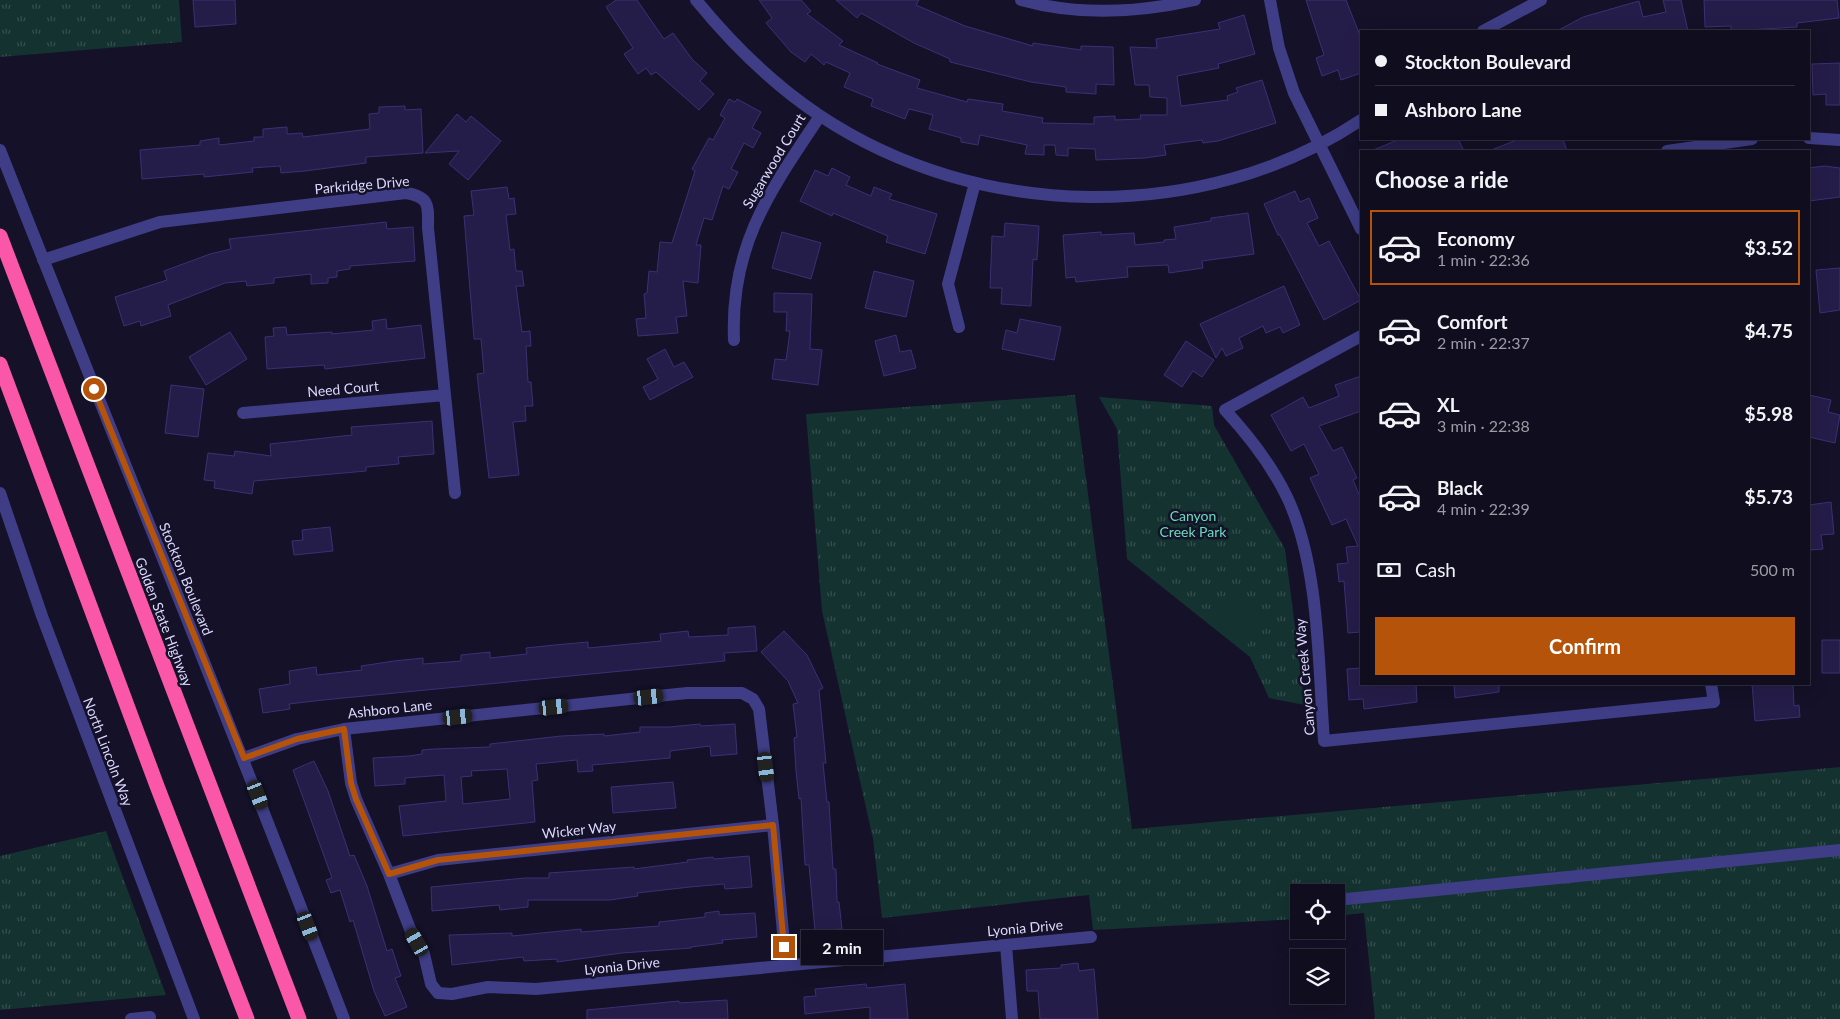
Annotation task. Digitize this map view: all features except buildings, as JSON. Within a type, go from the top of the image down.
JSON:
[{"type":"highway","name":"Golden State Highway","points":[[0,236],[299,1019]]},
{"type":"highway","points":[[0,364],[157,786],[247,1019]]},
{"type":"street","points":[[696,0],[748,60],[820,116],[894,156],[943,174],[1019,192],[1106,197],[1150,194],[1193,188],[1236,177],[1277,163],[1319,144],[1360,121]]},
{"type":"street","points":[[1021,0],[1066,9],[1101,12],[1160,7],[1196,0]]},
{"type":"street","points":[[1270,0],[1285,69],[1294,93],[1360,227]]},
{"type":"street","points":[[1485,30],[1541,0]]},
{"type":"street","name":"Sugarwood Court","points":[[734,340],[736,288],[749,236],[768,195],[820,116]]},
{"type":"street","points":[[1810,138],[1840,140]]},
{"type":"street","points":[[1679,150],[1746,140]]},
{"type":"street","name":"Stockton Boulevard","points":[[0,150],[153,538],[244,758],[344,1019]]},
{"type":"street","points":[[959,327],[948,284],[975,183]]},
{"type":"street","name":"Parkridge Drive","points":[[43,260],[160,222],[406,193],[417,195],[425,200],[428,208],[455,493]]},
{"type":"street","name":"Canyon Creek Way","points":[[1360,337],[1226,410],[1250,437],[1270,466],[1287,498],[1298,526],[1312,590],[1324,741],[1714,702],[1711,685]]},
{"type":"street","name":"Need Court","points":[[244,413],[445,395]]},
{"type":"street","name":"North Lincoln Way","points":[[0,493],[42,616],[194,1019]]},
{"type":"street","name":"Ashboro Lane","points":[[244,758],[297,739],[344,729],[687,693],[742,693],[753,700],[759,709],[773,825],[786,965]]},
{"type":"street","name":"Lyonia Drive","points":[[344,729],[351,783],[356,799],[389,874],[410,929],[424,954],[431,984],[438,993],[452,994],[488,986],[536,989],[1091,937]]},
{"type":"street","name":"Wicker Way","points":[[389,874],[438,860],[773,825]]},
{"type":"street","points":[[1345,899],[1840,850]]},
{"type":"street","points":[[1006,945],[1012,1019]]},
{"type":"street","points":[[131,1019],[150,1017]]},
{"type":"green space","points":[[0,0],[179,0],[182,42],[0,57]]},
{"type":"green space","points":[[1075,395],[1132,829],[1840,767],[1840,1019],[1375,1019],[1364,913],[1345,915],[1345,884],[1290,884],[1290,919],[1093,930],[1089,895],[882,918],[873,839],[822,611],[806,414]]},
{"type":"green space","name":"Canyon Creek Park","points":[[1099,397],[1212,406],[1214,425],[1285,549],[1305,705],[1269,698],[1250,657],[1127,559],[1117,429]]},
{"type":"green space","points":[[1236,593],[1271,617],[1247,645],[1213,622]]},
{"type":"green space","points":[[106,831],[166,995],[0,1010],[0,856]]},
{"type":"route","points":[[94,389],[244,758],[297,739],[344,729],[351,783],[356,799],[389,874],[410,866],[438,860],[773,825],[784,947]]}]
